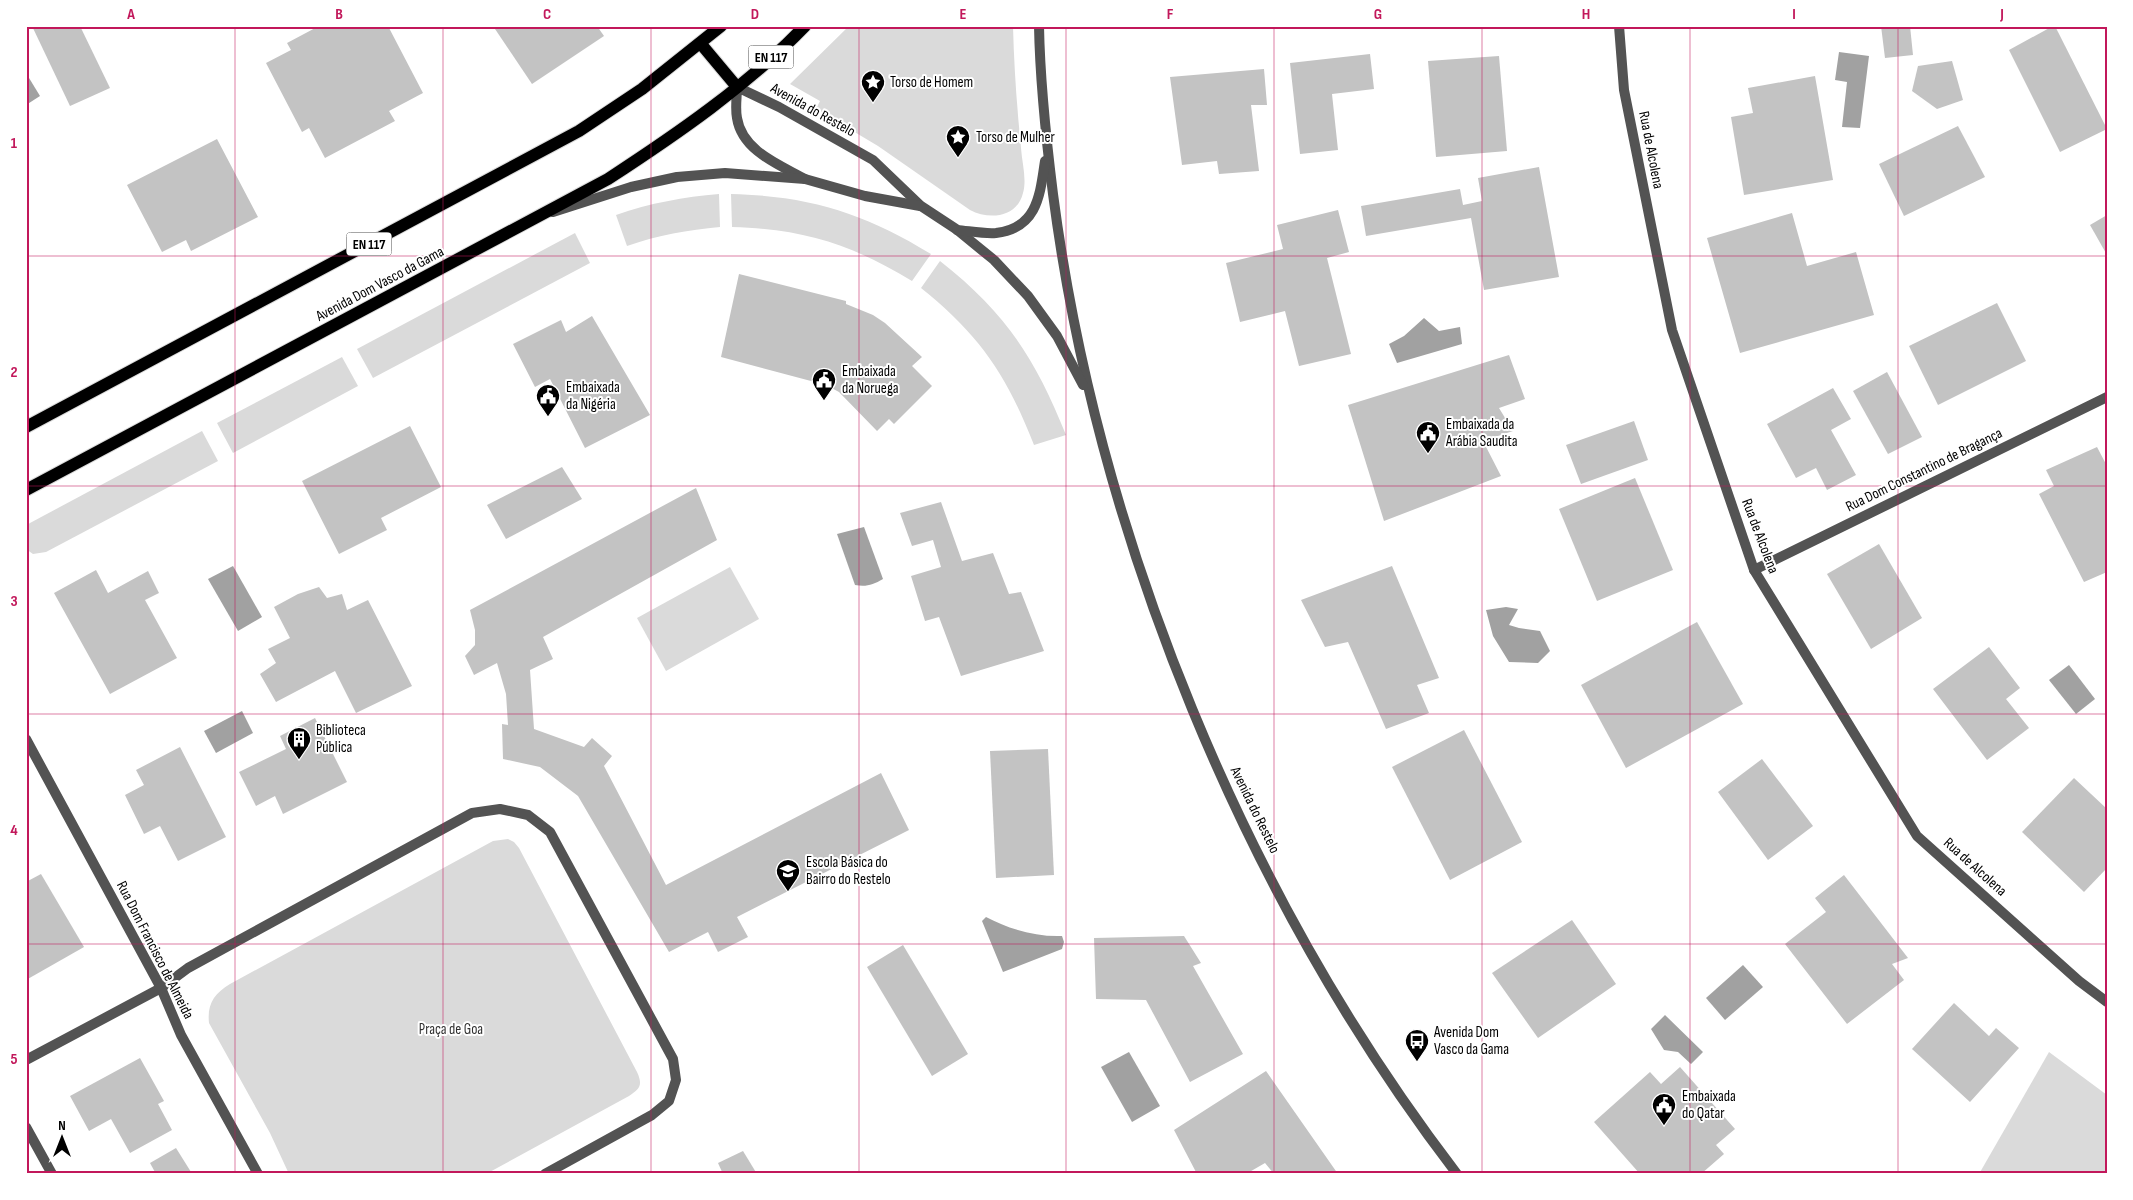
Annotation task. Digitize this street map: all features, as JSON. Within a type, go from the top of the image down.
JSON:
[{"type":"main road","points":[[722,26],[701,44],[738,87]]},
{"type":"main road","name":"EN 117","points":[[738,87],[804,26]]},
{"type":"main road","name":"EN 117","points":[[26,426],[579,131],[642,89],[701,44]]},
{"type":"main road","name":"Avenida Dom Vasco da Gama","points":[[26,490],[541,217],[608,179],[675,136],[738,87]]},
{"type":"street","name":"Avenida do Restelo","points":[[1039,26],[1047,147],[1059,240],[1074,324],[1097,426]]},
{"type":"street","name":"Rua de Alcolena","points":[[1619,26],[1624,90],[1672,330],[1754,570],[1917,836],[2079,980],[2107,1002]]},
{"type":"street","name":"Avenida do Restelo","points":[[805,179],[761,155],[745,137],[736,117],[738,87],[779,107],[873,160],[921,206],[956,229],[994,260],[1028,296],[1057,336],[1081,379],[1097,426],[1125,524],[1157,619],[1194,713],[1235,805],[1280,896],[1330,984],[1383,1069],[1456,1174]]},
{"type":"street","name":"Avenida do Restelo","points":[[956,229],[995,233],[1014,228],[1028,217],[1038,201],[1047,147]]},
{"type":"street","name":"Avenida do Restelo","points":[[541,217],[631,187],[677,177],[725,172],[805,179],[865,196],[921,206]]},
{"type":"street","name":"Rua Dom Constantino de Bragança","points":[[1754,570],[2107,397]]},
{"type":"street","name":"Rua Dom Francisco de Almeida","points":[[26,739],[161,988],[181,1035],[258,1174]]},
{"type":"street","points":[[26,1060],[161,988],[188,968],[472,813],[500,809],[528,815],[550,832],[673,1059],[676,1080],[669,1101],[652,1115],[545,1174]]},
{"type":"street","points":[[26,1127],[52,1174]]},
{"type":"green space","points":[[849,26],[1013,26],[1017,103],[1025,182],[1020,201],[1015,208],[1009,212],[994,216],[970,210],[878,146],[816,109],[820,101],[790,84]]},
{"type":"green space","points":[[719,194],[720,227],[673,233],[627,246],[616,215],[667,201]]},
{"type":"green space","points":[[731,194],[786,198],[836,209],[883,228],[931,254],[912,281],[868,257],[826,241],[782,231],[732,227]]},
{"type":"green space","points":[[575,233],[590,263],[373,378],[357,349]]},
{"type":"green space","points":[[940,261],[983,299],[1016,339],[1043,383],[1066,435],[1034,445],[1013,398],[990,358],[960,323],[921,288]]},
{"type":"green space","points":[[342,357],[358,386],[233,453],[217,423]]},
{"type":"green space","points":[[202,431],[218,461],[46,552],[33,554],[26,549],[26,526],[30,523]]},
{"type":"green space","points":[[730,567],[759,619],[666,671],[637,618]]},
{"type":"green space","name":"Praça de Goa","points":[[508,839],[519,848],[637,1072],[640,1080],[638,1089],[629,1096],[486,1174],[289,1174],[270,1133],[209,1023],[209,1010],[213,1000],[230,984],[493,841]]},
{"type":"green space","points":[[2049,1052],[2107,1095],[2107,1174],[1979,1174]]},
{"type":"shaded area","points":[[1839,52],[1869,56],[1860,128],[1842,127],[1847,82],[1835,80]]},
{"type":"shaded area","points":[[26,73],[40,96],[26,105]]},
{"type":"shaded area","points":[[1424,318],[1439,331],[1460,327],[1462,344],[1397,363],[1389,344],[1404,336]]},
{"type":"shaded area","points":[[864,527],[883,579],[876,583],[859,586],[855,585],[837,534]]},
{"type":"shaded area","points":[[233,566],[262,617],[238,631],[208,579]]},
{"type":"shaded area","points":[[1506,607],[1518,609],[1509,625],[1540,631],[1550,651],[1538,663],[1509,662],[1493,636],[1486,610]]},
{"type":"shaded area","points":[[2069,665],[2095,699],[2076,714],[2049,680]]},
{"type":"shaded area","points":[[242,711],[253,733],[216,753],[204,731]]},
{"type":"shaded area","points":[[986,917],[1023,931],[1042,935],[1062,936],[1064,942],[1062,949],[1003,972],[982,921]]},
{"type":"shaded area","points":[[1743,965],[1763,987],[1725,1020],[1706,998]]},
{"type":"shaded area","points":[[1665,1015],[1703,1052],[1691,1064],[1678,1052],[1664,1050],[1651,1029]]},
{"type":"shaded area","points":[[1129,1052],[1160,1106],[1132,1122],[1101,1067]]},
{"type":"building","points":[[32,26],[80,26],[110,88],[70,106]]},
{"type":"building","points":[[319,26],[388,26],[423,93],[389,111],[395,121],[325,158],[309,128],[302,132],[266,63],[291,50],[287,43]]},
{"type":"building","points":[[493,26],[597,26],[604,36],[532,84]]},
{"type":"building","points":[[1881,26],[1910,26],[1913,55],[1885,58]]},
{"type":"building","points":[[2055,26],[2107,129],[2060,152],[2009,50]]},
{"type":"building","points":[[1370,54],[1374,89],[1332,94],[1338,150],[1300,154],[1290,63]]},
{"type":"building","points":[[1499,56],[1507,151],[1436,157],[1428,61]]},
{"type":"building","points":[[1952,61],[1963,100],[1937,109],[1912,91],[1918,66]]},
{"type":"building","points":[[1264,69],[1267,105],[1251,105],[1259,171],[1219,174],[1217,161],[1182,165],[1170,77]]},
{"type":"building","points":[[1815,76],[1833,180],[1744,195],[1731,117],[1753,113],[1748,88]]},
{"type":"building","points":[[1958,126],[1985,177],[1904,216],[1879,164]]},
{"type":"building","points":[[217,139],[258,217],[191,251],[186,240],[162,252],[127,185]]},
{"type":"building","points":[[1539,167],[1559,277],[1484,290],[1471,218],[1366,236],[1361,206],[1460,189],[1463,205],[1482,201],[1478,178]]},
{"type":"building","points":[[1338,210],[1349,252],[1327,258],[1351,354],[1299,366],[1285,311],[1240,322],[1226,263],[1283,249],[1277,225]]},
{"type":"building","points":[[1792,213],[1807,266],[1856,252],[1874,315],[1740,353],[1707,238]]},
{"type":"building","points":[[2107,215],[2107,255],[2090,225]]},
{"type":"building","points":[[739,274],[846,301],[846,304],[873,315],[885,323],[922,357],[912,366],[932,386],[894,424],[889,419],[877,431],[839,392],[826,385],[721,357]]},
{"type":"building","points":[[1997,303],[2026,361],[1938,405],[1909,346]]},
{"type":"building","points":[[592,316],[650,415],[585,448],[550,379],[535,387],[513,344],[561,320],[566,332]]},
{"type":"building","points":[[1509,355],[1525,399],[1499,408],[1513,431],[1483,441],[1501,476],[1384,521],[1348,405]]},
{"type":"building","points":[[1887,372],[1922,437],[1888,454],[1853,391]]},
{"type":"building","points":[[1833,388],[1851,419],[1831,430],[1856,475],[1827,490],[1816,468],[1796,478],[1767,424]]},
{"type":"building","points":[[1634,421],[1648,460],[1581,484],[1566,445]]},
{"type":"building","points":[[410,426],[441,487],[381,518],[387,530],[339,554],[302,481]]},
{"type":"building","points":[[2097,447],[2107,466],[2107,572],[2084,582],[2039,494],[2054,486],[2046,470]]},
{"type":"building","points":[[562,467],[582,499],[506,539],[487,505]]},
{"type":"building","points":[[1635,478],[1673,570],[1597,601],[1559,509]]},
{"type":"building","points":[[696,488],[717,540],[543,637],[553,659],[530,670],[534,729],[584,747],[592,738],[612,756],[604,766],[666,885],[881,773],[909,830],[737,917],[748,937],[718,952],[708,932],[669,952],[578,796],[540,767],[503,759],[502,724],[508,725],[506,694],[497,663],[474,675],[465,656],[475,645],[475,630],[470,610]]},
{"type":"building","points":[[941,502],[962,561],[993,553],[1009,594],[1021,592],[1044,651],[961,676],[939,617],[925,621],[911,576],[941,567],[933,540],[912,546],[900,513]]},
{"type":"building","points":[[1879,544],[1922,618],[1871,649],[1827,574]]},
{"type":"building","points":[[1392,566],[1439,678],[1417,685],[1429,713],[1386,729],[1348,642],[1325,647],[1301,600]]},
{"type":"building","points":[[96,570],[108,593],[148,571],[159,593],[145,600],[177,658],[110,694],[54,593]]},
{"type":"building","points":[[319,587],[327,598],[342,594],[347,610],[368,600],[412,686],[356,713],[335,671],[276,702],[260,674],[276,663],[268,649],[290,638],[274,607],[298,594]]},
{"type":"building","points":[[1697,622],[1743,704],[1626,768],[1581,685]]},
{"type":"building","points":[[1989,647],[2020,688],[2006,699],[2029,728],[1987,760],[1933,689]]},
{"type":"building","name":"Biblioteca Pública","points":[[315,718],[347,782],[283,814],[275,796],[256,806],[239,772],[286,749],[280,736]]},
{"type":"building","points":[[1464,730],[1522,842],[1450,880],[1392,767]]},
{"type":"building","points":[[180,747],[226,837],[178,861],[160,826],[144,834],[125,795],[144,785],[136,770]]},
{"type":"building","points":[[1048,749],[1054,875],[996,878],[990,751]]},
{"type":"building","points":[[1762,759],[1813,826],[1768,860],[1718,792]]},
{"type":"building","points":[[2074,778],[2107,809],[2107,868],[2084,892],[2022,832]]},
{"type":"building","points":[[41,874],[84,947],[26,980],[26,882]]},
{"type":"building","points":[[1844,875],[1908,958],[1892,964],[1904,980],[1847,1024],[1785,944],[1826,912],[1815,898]]},
{"type":"building","points":[[1572,920],[1616,984],[1538,1038],[1492,973]]},
{"type":"building","points":[[1184,936],[1201,963],[1193,966],[1243,1054],[1190,1082],[1146,1000],[1096,999],[1094,938]]},
{"type":"building","points":[[903,945],[968,1054],[932,1076],[867,967]]},
{"type":"building","points":[[1954,1003],[1989,1036],[1996,1028],[2019,1048],[1970,1102],[1912,1049]]},
{"type":"building","points":[[140,1058],[164,1101],[158,1104],[172,1130],[130,1153],[111,1119],[89,1131],[70,1096]]},
{"type":"building","points":[[1680,1067],[1735,1129],[1716,1145],[1724,1154],[1701,1174],[1640,1174],[1594,1122],[1650,1072],[1661,1084]]},
{"type":"building","points":[[1266,1071],[1338,1174],[1274,1174],[1265,1163],[1246,1174],[1197,1174],[1174,1130]]},
{"type":"building","points":[[176,1148],[191,1172],[156,1174],[150,1163]]},
{"type":"building","points":[[743,1151],[757,1174],[723,1174],[718,1163]]},
{"type":"place","name":"Torso de Homem","points":[[873,103]]},
{"type":"place","name":"Torso de Mulher","points":[[958,158]]},
{"type":"place","name":"Embaixada da Noruega","points":[[824,401]]},
{"type":"place","name":"Embaixada da Nigéria","points":[[548,417]]},
{"type":"place","name":"Embaixada da Arábia Saudita","points":[[1428,454]]},
{"type":"place","name":"Biblioteca Pública","points":[[299,760]]},
{"type":"place","name":"Escola Básica do Bairro do Restelo","points":[[788,892]]},
{"type":"place","name":"Avenida Dom Vasco da Gama","points":[[1417,1062]]},
{"type":"place","name":"Embaixada do Qatar","points":[[1664,1126]]}]
